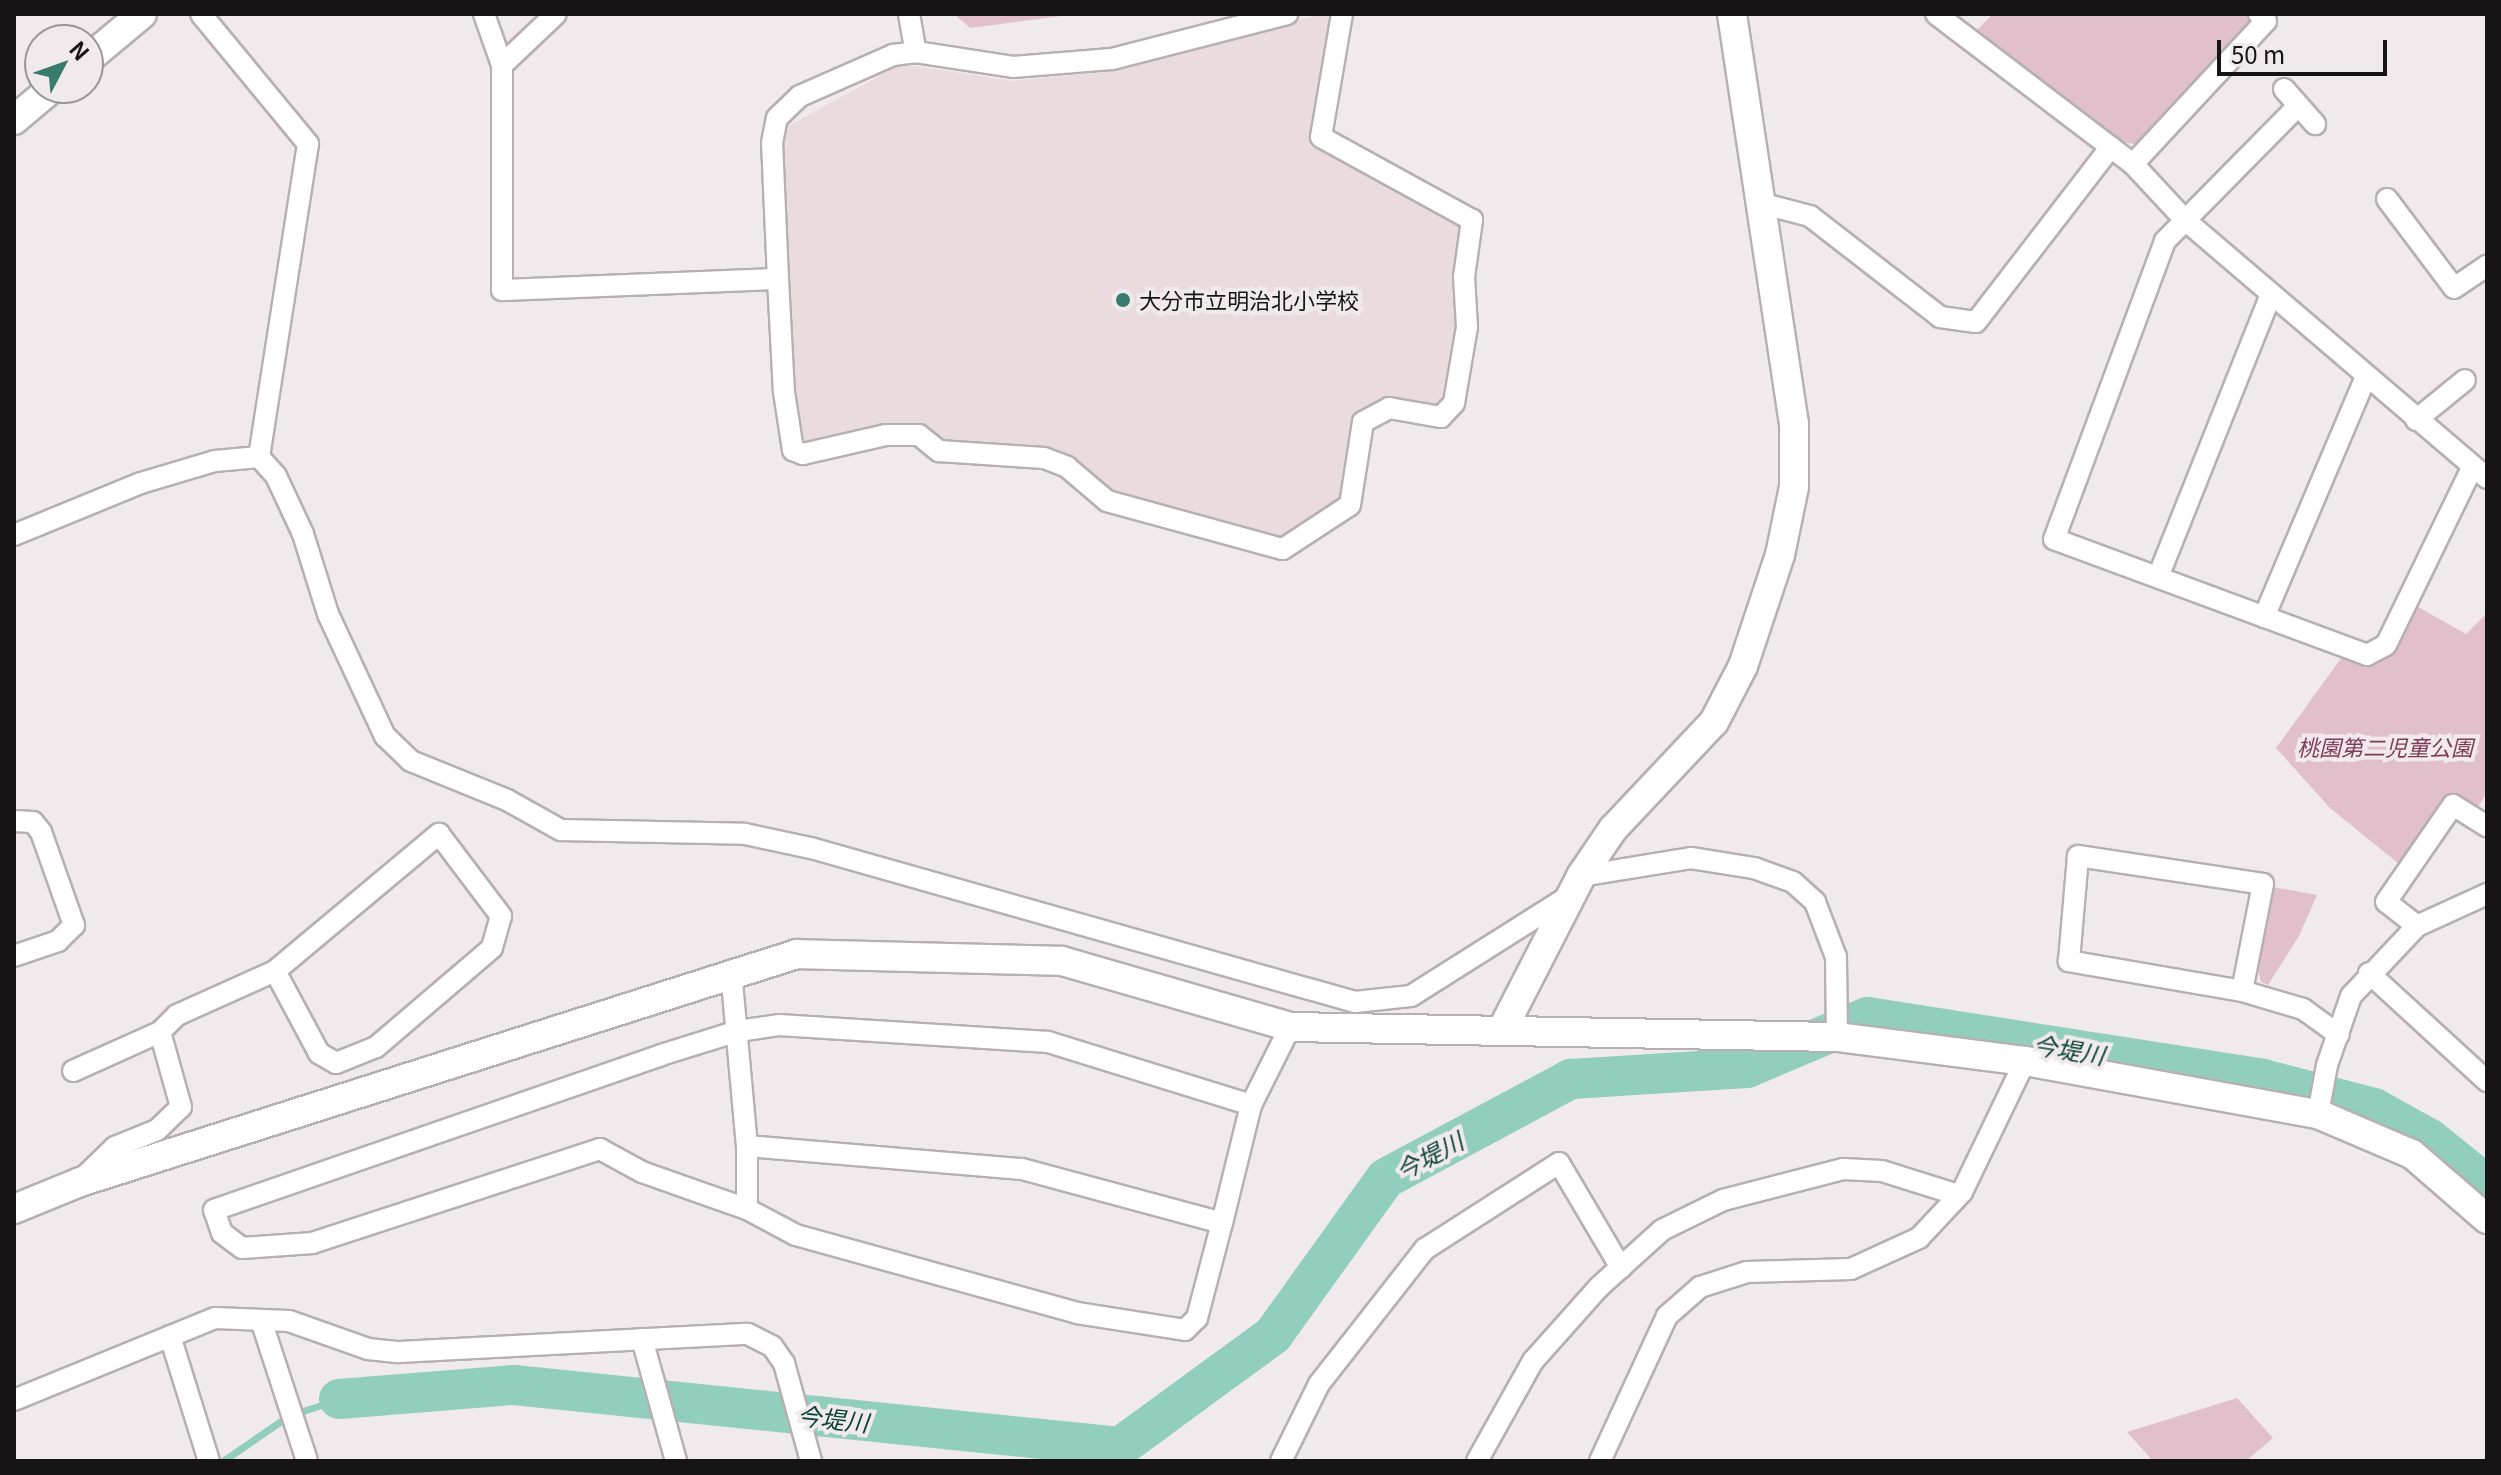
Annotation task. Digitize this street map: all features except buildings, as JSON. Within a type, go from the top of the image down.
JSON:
[{"type":"street","points":[[104,46],[142,14]]},
{"type":"street","points":[[201,14],[308,144],[259,457]]},
{"type":"street","points":[[484,14],[502,65],[502,290],[778,279]]},
{"type":"street","points":[[502,65],[556,14]]},
{"type":"street","points":[[909,14],[916,52]]},
{"type":"street","points":[[1287,14],[1112,59],[1013,67],[916,52],[893,55],[800,96],[777,118],[772,143],[788,439],[793,450],[803,454],[886,435],[919,435],[939,451],[1044,458],[1067,467],[1107,501],[1283,549],[1350,505],[1363,422],[1389,408],[1441,417],[1454,403],[1467,327],[1464,277],[1472,220],[1321,137],[1342,14]]},
{"type":"street","points":[[1502,1030],[1573,887],[1613,829],[1714,722],[1743,666],[1780,555],[1794,487],[1794,424],[1732,14]]},
{"type":"street","points":[[1936,14],[2133,164],[2185,220],[2479,473],[2386,645],[2367,655],[2054,539],[2165,241],[2185,220],[2298,106]]},
{"type":"street","points":[[2133,164],[2266,21],[2259,14]]},
{"type":"street","points":[[2284,89],[2315,124]]},
{"type":"street","points":[[14,120],[33,104]]},
{"type":"street","points":[[1760,203],[1810,216],[1940,317],[1976,322],[2111,147]]},
{"type":"street","points":[[2387,199],[2454,288],[2487,266]]},
{"type":"street","points":[[2158,577],[2271,294]]},
{"type":"street","points":[[2264,617],[2366,377]]},
{"type":"street","points":[[2416,420],[2465,380]]},
{"type":"street","points":[[14,535],[141,483],[215,461],[259,457]]},
{"type":"street","points":[[259,457],[276,476],[303,534],[328,614],[385,736],[411,761],[507,800],[561,830],[745,834],[811,848],[1355,1002],[1411,996],[1573,887],[1691,858],[1754,868],[1793,882],[1815,902],[1836,957],[1837,1037]]},
{"type":"street","points":[[2417,926],[2386,902],[2453,805],[2487,826]]},
{"type":"street","points":[[14,821],[33,822],[41,832],[74,925],[58,941],[14,956]]},
{"type":"street","points":[[73,1071],[160,1032],[177,1015],[275,971],[439,834],[501,916],[492,948],[376,1047],[336,1063],[319,1053],[275,971]]},
{"type":"street","points":[[2242,991],[2263,884],[2078,856],[2069,961],[2242,991],[2303,1009],[2339,1035]]},
{"type":"street","points":[[2319,1107],[2327,1065],[2351,996],[2369,973],[2417,926],[2482,902]]},
{"type":"street","points":[[14,1209],[80,1182],[731,971],[797,954],[1062,961],[1290,1027],[1837,1037],[2025,1061],[2319,1107],[2412,1154],[2487,1219]]},
{"type":"street","points":[[731,971],[747,1146],[747,1209]]},
{"type":"street","points":[[2369,973],[2487,1081]]},
{"type":"street","points":[[1251,1105],[1048,1042],[779,1025],[738,1031],[214,1210],[222,1233],[242,1248],[313,1243],[600,1149],[642,1172],[747,1209],[835,1250],[881,1257],[1077,1313],[1185,1330],[1197,1318],[1251,1105],[1290,1027]]},
{"type":"street","points":[[80,1182],[115,1147],[157,1130],[181,1107],[160,1032]]},
{"type":"street","points":[[1600,1461],[1667,1316],[1700,1287],[1747,1272],[1851,1269],[1871,1263],[1919,1238],[1958,1195],[2025,1061]]},
{"type":"street","points":[[747,1146],[1022,1169],[1222,1223]]},
{"type":"street","points":[[1281,1461],[1319,1384],[1425,1249],[1559,1163],[1621,1268]]},
{"type":"street","points":[[1477,1461],[1533,1361],[1621,1268],[1662,1230],[1723,1200],[1788,1180],[1843,1169],[1882,1171],[1958,1195]]},
{"type":"street","points":[[14,1400],[215,1318],[289,1321],[368,1349],[399,1352],[724,1332],[748,1334],[772,1346],[784,1363],[811,1461]]},
{"type":"street","points":[[261,1320],[307,1461]]},
{"type":"street","points":[[170,1336],[209,1461]]},
{"type":"street","points":[[642,1339],[676,1461]]},
{"type":"shaded area","name":"大分市立明治北小学校","points":[[1322,14],[1332,17],[1309,146],[1457,219],[1465,232],[1460,326],[1446,403],[1430,411],[1355,419],[1345,497],[1281,540],[1111,495],[1096,479],[939,441],[802,449],[794,436],[780,140],[790,125],[901,64],[1012,81],[1105,72]]},
{"type":"green space","points":[[954,14],[1076,14],[970,28]]},
{"type":"green space","points":[[1993,14],[2247,14],[2248,25],[2135,144],[2121,142],[1976,31]]},
{"type":"green space","name":"桃園第二児童公園","points":[[2418,607],[2466,634],[2487,613],[2487,792],[2477,809],[2451,795],[2399,864],[2330,808],[2276,748],[2342,657],[2368,666],[2394,650]]},
{"type":"green space","points":[[2273,887],[2317,895],[2299,936],[2268,985],[2261,982],[2258,970]]},
{"type":"green space","points":[[2237,1398],[2273,1438],[2246,1461],[2153,1461],[2127,1432]]},
{"type":"waterway","name":"今堤川","points":[[339,1399],[514,1385],[1120,1447],[1273,1335],[1386,1178],[1571,1079],[1747,1068],[1868,1017],[2263,1079],[2374,1108],[2430,1139],[2487,1185]]},
{"type":"waterway","points":[[223,1461],[288,1416],[339,1399]]},
{"type":"place","name":"大分市立明治北小学校","points":[[1123,300]]}]
